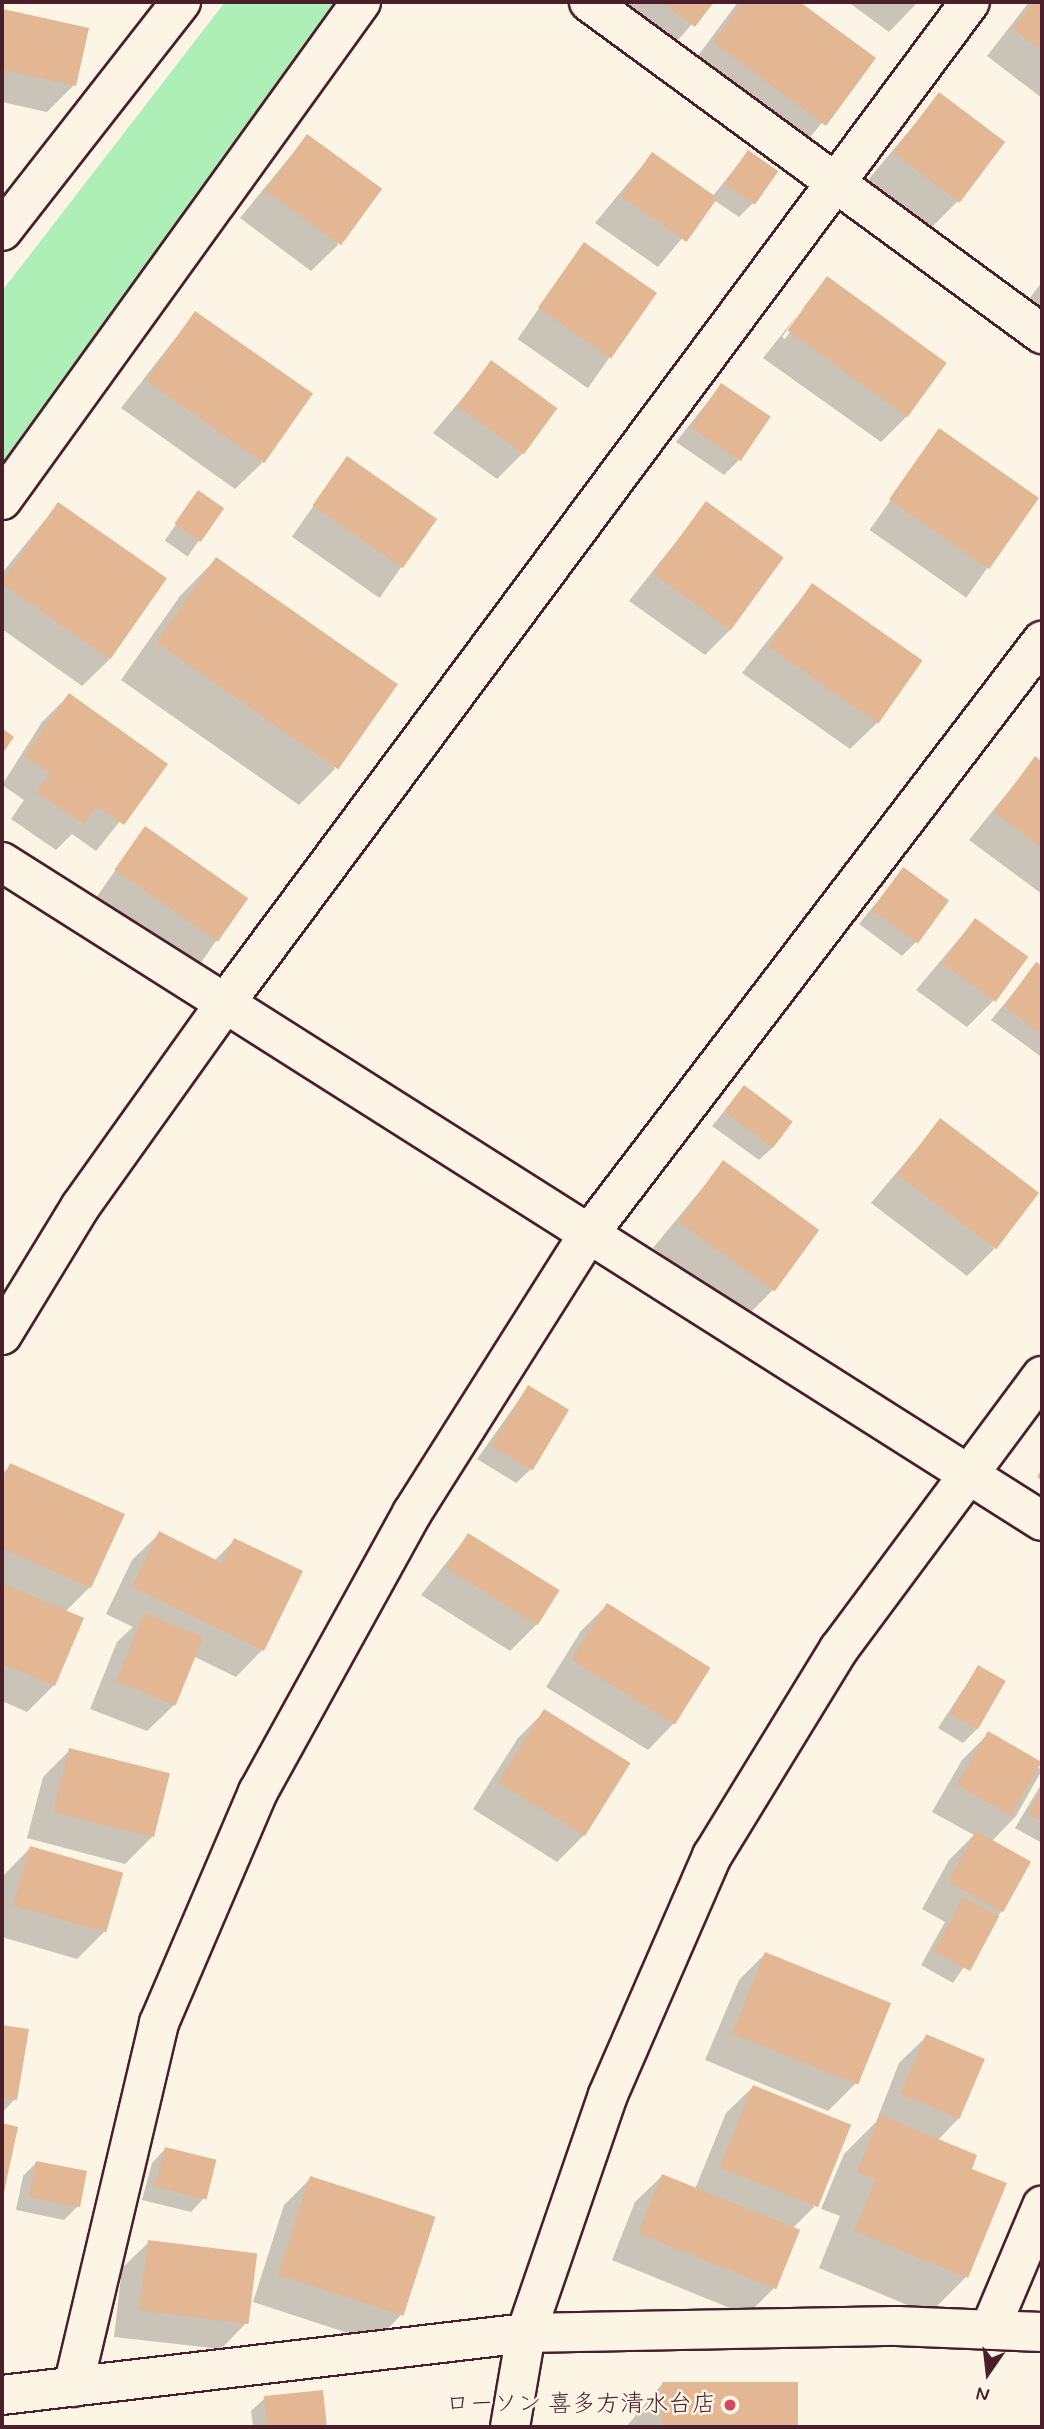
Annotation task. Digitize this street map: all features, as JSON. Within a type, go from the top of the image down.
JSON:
[{"type":"street","points":[[2,231],[181,2]]},
{"type":"street","points":[[2,500],[361,2]]},
{"type":"street","points":[[589,2],[1042,334]]},
{"type":"street","points":[[2,1335],[80,1207],[226,1002],[970,2]]},
{"type":"street","points":[[73,2387],[159,2023],[258,1792],[412,1513],[588,1236],[1042,641]]},
{"type":"street","points":[[2,862],[226,1002],[967,1479],[1042,1521]]},
{"type":"street","points":[[510,2427],[526,2333],[608,2095],[712,1856],[794,1715],[1042,1376]]},
{"type":"street","points":[[990,2329],[1042,2206]]},
{"type":"street","points":[[2,2395],[526,2333],[990,2329],[1042,2332]]},
{"type":"green space","points":[[225,2],[339,2],[2,470],[2,291]]},
{"type":"building","points":[[661,2],[714,2],[695,27]]},
{"type":"building","points":[[743,2],[800,2],[876,58],[826,126],[713,42]]},
{"type":"building","points":[[1033,2],[1042,2],[1042,51],[1013,29]]},
{"type":"building","points":[[3,9],[89,28],[76,86],[2,70]]},
{"type":"building","points":[[939,92],[1005,142],[960,203],[893,153]]},
{"type":"building","points":[[307,134],[382,189],[341,245],[266,191]]},
{"type":"building","points":[[748,150],[778,171],[755,205],[724,184]]},
{"type":"building","points":[[652,152],[718,198],[687,242],[621,196]]},
{"type":"building","points":[[584,242],[657,293],[611,359],[538,308]]},
{"type":"building","points":[[827,276],[947,363],[907,417],[788,330]]},
{"type":"building","points":[[195,311],[313,394],[264,463],[146,381]]},
{"type":"building","points":[[491,360],[557,408],[524,454],[457,406]]},
{"type":"building","points":[[721,383],[771,417],[741,461],[691,428]]},
{"type":"building","points":[[939,428],[1039,498],[989,569],[889,499]]},
{"type":"building","points":[[347,456],[437,519],[403,568],[313,505]]},
{"type":"building","points":[[198,490],[224,508],[201,542],[174,524]]},
{"type":"building","points":[[706,501],[784,557],[731,630],[653,574]]},
{"type":"building","points":[[58,502],[167,578],[110,659],[2,584]]},
{"type":"building","points":[[216,557],[398,684],[338,770],[156,642]]},
{"type":"building","points":[[812,583],[923,660],[878,724],[768,646]]},
{"type":"building","points":[[69,693],[168,764],[124,825],[96,806],[84,824],[36,792],[50,773],[24,756]]},
{"type":"building","points":[[2,728],[14,737],[2,754]]},
{"type":"building","points":[[1035,756],[1042,762],[1042,848],[994,812]]},
{"type":"building","points":[[145,826],[248,898],[218,942],[115,869]]},
{"type":"building","points":[[903,867],[949,901],[918,943],[872,910]]},
{"type":"building","points":[[975,918],[1028,957],[995,1002],[942,963]]},
{"type":"building","points":[[1036,962],[1042,966],[1042,1035],[1004,1006]]},
{"type":"building","points":[[744,1085],[793,1122],[773,1148],[724,1111]]},
{"type":"building","points":[[940,1118],[1039,1193],[996,1249],[897,1175]]},
{"type":"building","points":[[723,1160],[819,1230],[775,1291],[678,1221]]},
{"type":"building","points":[[528,1385],[569,1410],[533,1471],[491,1446]]},
{"type":"building","points":[[10,1463],[125,1514],[91,1588],[2,1548],[2,1482]]},
{"type":"building","points":[[159,1531],[222,1563],[234,1538],[303,1571],[264,1651],[132,1587]]},
{"type":"building","points":[[468,1533],[560,1590],[538,1625],[446,1568]]},
{"type":"building","points":[[2,1583],[84,1618],[55,1686],[2,1664]]},
{"type":"building","points":[[607,1603],[710,1668],[675,1724],[571,1660]]},
{"type":"building","points":[[144,1613],[203,1637],[176,1706],[116,1682]]},
{"type":"building","points":[[978,1665],[1006,1681],[978,1729],[950,1713]]},
{"type":"building","points":[[544,1709],[631,1763],[585,1836],[498,1782]]},
{"type":"building","points":[[988,1731],[1042,1762],[1011,1816],[957,1785]]},
{"type":"building","points":[[69,1748],[170,1773],[154,1837],[53,1812]]},
{"type":"building","points":[[1042,1788],[1042,1822],[1028,1814]]},
{"type":"building","points":[[976,1831],[1031,1862],[1003,1912],[948,1882]]},
{"type":"building","points":[[30,1846],[123,1873],[106,1932],[13,1906]]},
{"type":"building","points":[[963,1897],[999,1916],[970,1971],[934,1952]]},
{"type":"building","points":[[765,1952],[891,2003],[858,2085],[732,2034]]},
{"type":"building","points":[[2,2025],[29,2029],[17,2100],[2,2098]]},
{"type":"building","points":[[926,2034],[985,2059],[960,2119],[901,2094]]},
{"type":"building","points":[[753,2085],[851,2125],[818,2207],[720,2168]]},
{"type":"building","points":[[880,2115],[977,2155],[972,2169],[1007,2183],[968,2278],[854,2231],[876,2179],[857,2172]]},
{"type":"building","points":[[2,2123],[18,2127],[3,2197],[2,2197]]},
{"type":"building","points":[[165,2147],[216,2160],[207,2200],[155,2187]]},
{"type":"building","points":[[36,2161],[87,2171],[80,2207],[29,2197]]},
{"type":"building","points":[[662,2174],[800,2230],[776,2289],[638,2233]]},
{"type":"building","points":[[310,2176],[436,2217],[403,2316],[278,2275]]},
{"type":"building","points":[[148,2240],[257,2253],[249,2324],[139,2310]]},
{"type":"building","name":"ローソン 喜多方清水台店","points":[[662,2382],[798,2382],[798,2427],[662,2427]]},
{"type":"building","points":[[323,2390],[327,2427],[267,2427],[264,2396]]},
{"type":"place","name":"ローソン 喜多方清水台店","points":[[730,2405]]}]
